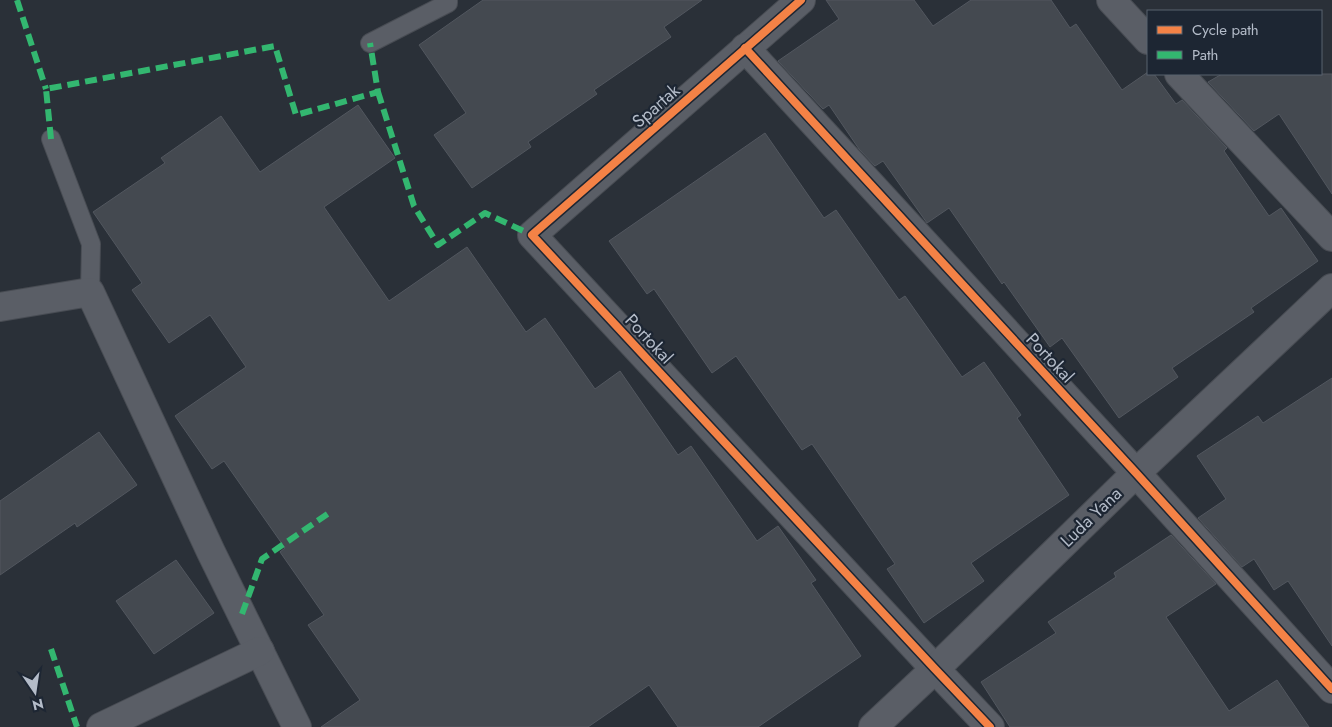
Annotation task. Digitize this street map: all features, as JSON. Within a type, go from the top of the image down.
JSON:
[{"type":"street","name":"Spartak","points":[[532,234],[801,0]]},
{"type":"street","points":[[1111,0],[1147,39]]},
{"type":"street","name":"Portokal","points":[[745,48],[1332,689]]},
{"type":"street","points":[[1180,75],[1332,237]]},
{"type":"street","name":"Portokal","points":[[532,234],[990,727]]},
{"type":"street","name":"Luda Yana","points":[[873,727],[1136,473],[1332,288]]},
{"type":"street","points":[[0,307],[90,292],[207,543],[297,727]]},
{"type":"street","points":[[101,727],[260,651]]},
{"type":"lane","points":[[370,42],[448,3],[448,0]]},
{"type":"lane","points":[[51,139],[91,244],[90,292]]},
{"type":"building","points":[[483,0],[702,0],[664,27],[671,37],[594,90],[597,94],[528,142],[531,147],[472,188],[434,135],[466,113],[419,45]]},
{"type":"building","points":[[826,0],[914,0],[933,26],[971,0],[1051,0],[1070,28],[1076,24],[1122,90],[1147,73],[1147,75],[1155,75],[1176,104],[1182,100],[1227,148],[1224,151],[1269,216],[1281,208],[1318,261],[1251,308],[1254,312],[1172,368],[1178,377],[1119,418],[1062,338],[1050,347],[1004,282],[1002,284],[949,208],[927,223],[883,161],[875,166],[859,149],[829,105],[823,109],[778,61],[839,19]]},
{"type":"building","points":[[1332,74],[1332,194],[1279,114],[1254,131],[1208,82],[1220,75]]},
{"type":"building","points":[[358,105],[395,158],[324,207],[389,301],[467,247],[526,332],[545,318],[595,389],[620,371],[678,455],[691,446],[757,541],[778,526],[816,580],[811,583],[861,656],[758,727],[678,727],[649,685],[588,727],[321,727],[360,700],[308,625],[324,615],[280,552],[285,548],[224,461],[212,469],[175,416],[246,367],[210,315],[169,343],[132,290],[142,283],[93,212],[165,163],[161,158],[221,116],[260,172]]},
{"type":"building","points":[[765,133],[824,218],[836,210],[899,300],[905,296],[962,377],[984,362],[1021,415],[1017,418],[1069,495],[971,563],[984,581],[924,623],[887,569],[895,564],[812,444],[802,450],[736,356],[712,373],[654,289],[647,294],[609,241]]},
{"type":"building","points":[[1332,378],[1332,646],[1288,581],[1274,590],[1254,559],[1242,567],[1198,518],[1226,499],[1197,456],[1258,416],[1263,423]]},
{"type":"building","points":[[99,432],[137,485],[77,527],[75,523],[0,575],[0,501]]},
{"type":"building","points":[[1171,535],[1216,584],[1166,617],[1229,711],[1277,680],[1309,727],[1010,727],[981,682],[1056,633],[1048,622],[1116,577],[1114,573]]},
{"type":"building","points":[[176,560],[214,613],[154,654],[116,601]]},
{"type":"marked path","points":[[17,0],[46,89]]},
{"type":"marked path","points":[[51,139],[46,89],[275,46],[296,115],[378,92],[370,43]]},
{"type":"marked path","points":[[378,92],[414,206],[438,245],[485,213],[532,235]]},
{"type":"marked path","points":[[242,614],[262,559],[329,513]]},
{"type":"marked path","points":[[51,649],[77,727]]},
{"type":"cycle path","points":[[801,0],[532,235],[990,727]]},
{"type":"cycle path","points":[[745,48],[1332,689]]}]
